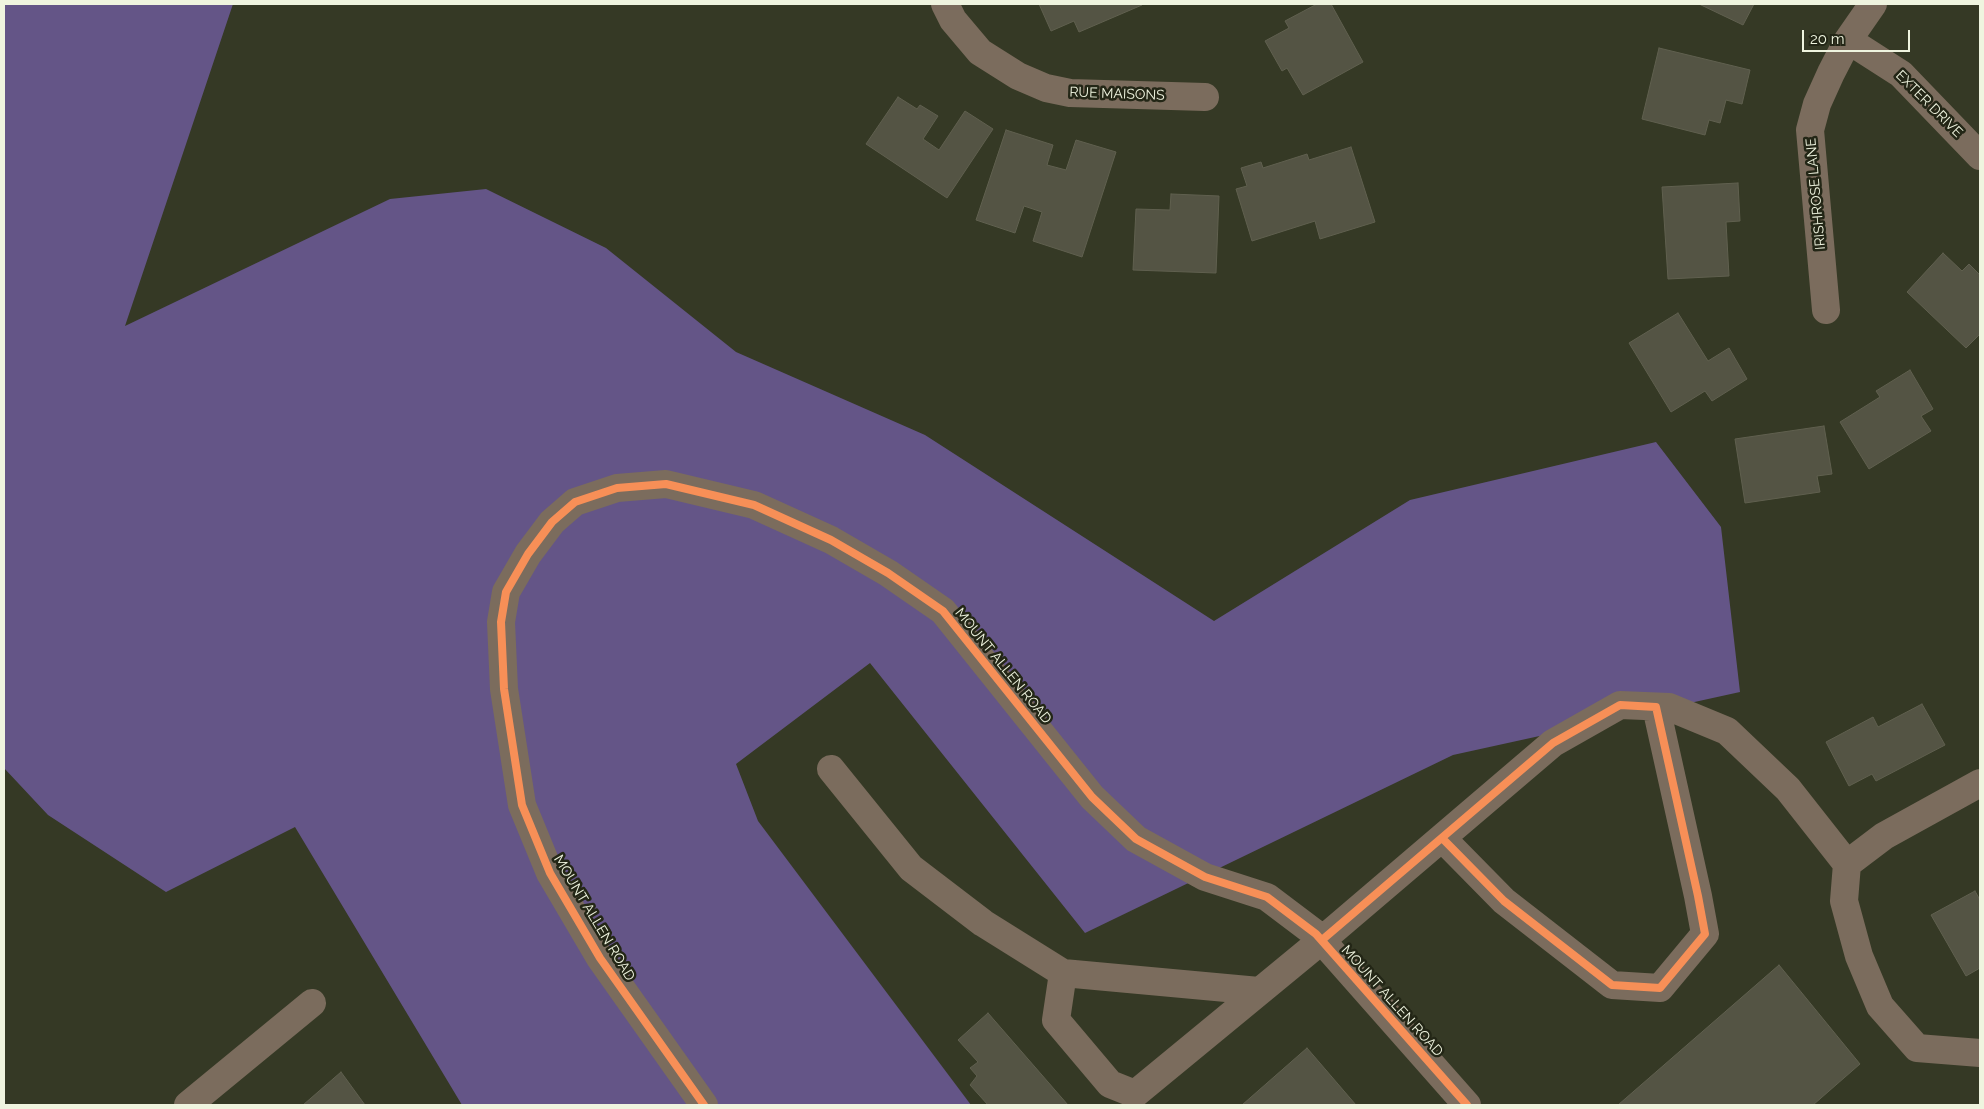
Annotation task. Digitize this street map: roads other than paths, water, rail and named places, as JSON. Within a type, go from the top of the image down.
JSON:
[{"type":"street","name":"RUE MAISONS","points":[[945,4],[953,20],[980,52],[1018,76],[1046,88],[1070,93],[1205,97]]},
{"type":"street","name":"IRISHROSE LANE","points":[[1826,310],[1810,130],[1817,104],[1848,40],[1873,4]]},
{"type":"street","name":"EXTER DRIVE","points":[[1848,40],[1902,74],[1980,156]]},
{"type":"street","name":"MOUNT ALLEN ROAD","points":[[704,1105],[600,958],[550,872],[522,806],[504,690],[501,622],[506,592],[528,554],[552,522],[575,502],[617,488],[666,484],[754,505],[831,540],[888,573],[943,611],[1092,797],[1136,840],[1205,876],[1267,897],[1316,934],[1467,1105]]},
{"type":"street","points":[[1063,973],[1056,1020],[1110,1084],[1135,1094],[1322,940],[1553,743],[1620,705],[1669,707],[1726,731],[1788,788],[1847,864],[1844,901],[1859,956],[1880,1006],[1917,1048],[1980,1053]]},
{"type":"street","points":[[1442,838],[1504,902],[1612,985],[1660,988],[1704,934],[1698,896],[1656,707]]},
{"type":"street","points":[[831,769],[911,868],[983,923],[1063,973],[1259,991]]},
{"type":"street","points":[[1847,864],[1884,836],[1980,783]]},
{"type":"street","points":[[188,1105],[312,1003]]}]
